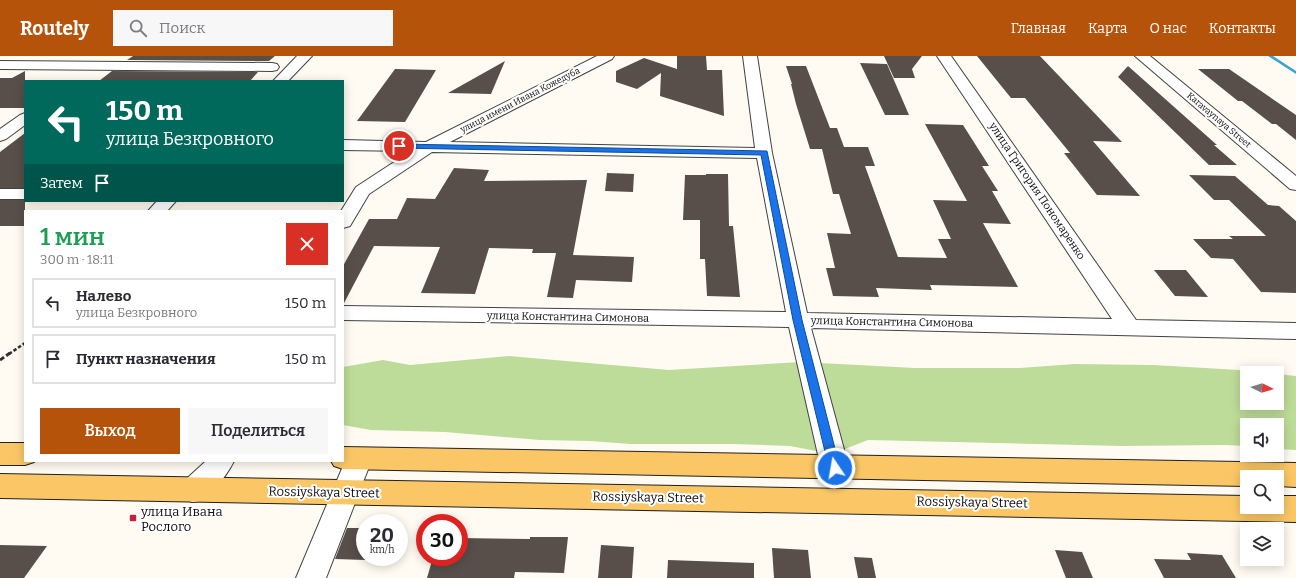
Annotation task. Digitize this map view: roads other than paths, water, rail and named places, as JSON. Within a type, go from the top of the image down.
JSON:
[{"type":"main road","points":[[0,454],[24,454]]},
{"type":"main road","points":[[351,458],[835,468],[1296,475]]},
{"type":"main road","name":"Rossiyskaya Street","points":[[0,486],[1296,509]]},
{"type":"street","points":[[83,77],[113,56]]},
{"type":"street","points":[[281,80],[305,56]]},
{"type":"street","name":"улица имени Ивана Кожедуба","points":[[344,220],[362,191],[428,147],[607,56]]},
{"type":"street","points":[[750,56],[764,153],[798,320],[835,468]]},
{"type":"street","name":"улица Григория Пономаренко","points":[[944,56],[1129,327]]},
{"type":"street","name":"Karavaynaya Street","points":[[1142,56],[1296,185]]},
{"type":"street","points":[[0,65],[272,67]]},
{"type":"street","points":[[0,136],[24,119]]},
{"type":"street","points":[[344,145],[764,153]]},
{"type":"street","points":[[0,194],[24,194]]},
{"type":"street","points":[[158,210],[166,202]]},
{"type":"street","name":"улица Константина Симонова","points":[[344,313],[798,320],[1296,331]]},
{"type":"street","points":[[311,578],[345,492],[351,458]]},
{"type":"street","points":[[193,490],[214,472],[220,462]]},
{"type":"waterway","points":[[1270,56],[1296,73]]},
{"type":"place","name":"улица Ивана Рослого","points":[[133,518]]}]
